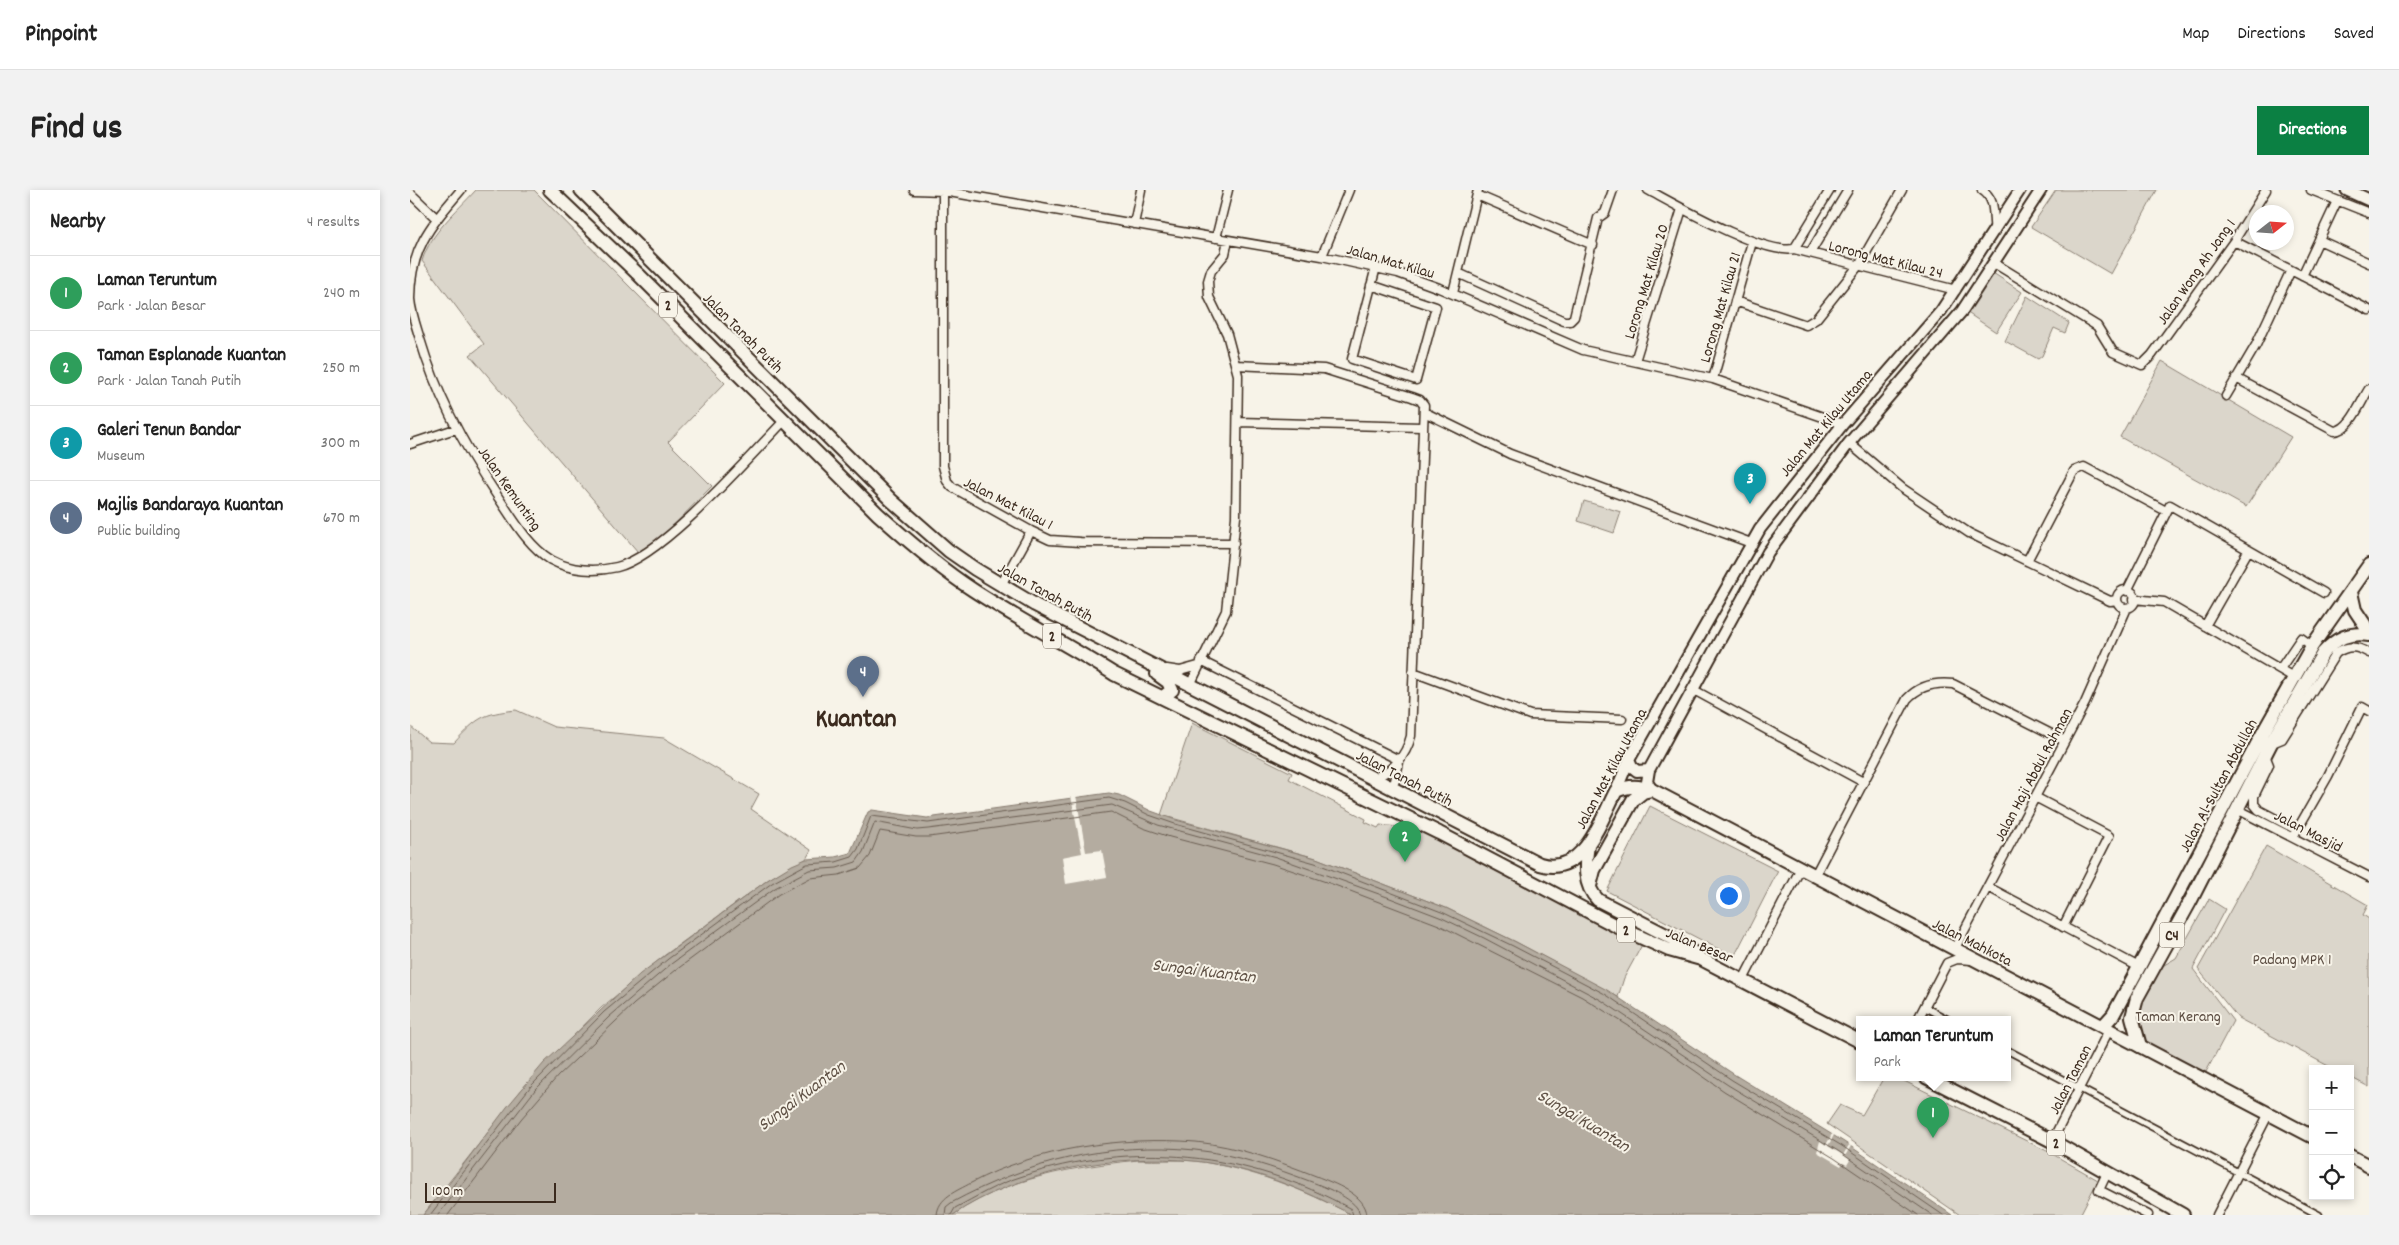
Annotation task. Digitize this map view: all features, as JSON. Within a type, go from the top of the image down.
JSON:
[{"type":"main road","name":"2","points":[[550,190],[638,274],[878,514],[953,576],[986,598],[1114,674],[1400,814]]},
{"type":"main road","name":"Jalan Tanah Putih","points":[[581,190],[891,500],[949,551],[1001,585],[1131,656],[1528,859],[1548,867],[1568,863],[1588,845]]},
{"type":"main road","points":[[2347,190],[2369,200]]},
{"type":"main road","name":"Jalan Al-Sultan Abdullah","points":[[2106,1028],[2312,646],[2369,565]]},
{"type":"main road","points":[[2351,592],[2355,610],[2369,631]]},
{"type":"main road","name":"Jalan Al-Sultan Abdullah","points":[[2140,1046],[2133,1027],[2133,1009],[2268,749],[2323,653],[2330,645],[2348,635],[2369,635]]},
{"type":"main road","points":[[1131,656],[1168,682],[1172,690],[1163,697]]},
{"type":"main road","name":"Jalan Mahkota","points":[[1616,791],[1625,787],[1639,786],[1652,790],[1954,950],[2309,1134]]},
{"type":"main road","points":[[1359,794],[1390,788],[1400,814]]},
{"type":"main road","points":[[1590,889],[1594,870],[1633,800],[1639,794],[1652,790]]},
{"type":"main road","name":"Jalan Mat Kilau Utama","points":[[1588,845],[1616,791]]},
{"type":"main road","name":"Jalan Besar","points":[[1400,814],[1657,945],[1701,959],[1856,1040]]},
{"type":"main road","points":[[1588,845],[1585,869],[1590,889],[1598,900],[1674,938],[1701,959]]},
{"type":"main road","name":"2","points":[[1934,1081],[2052,1141],[2184,1215]]},
{"type":"main road","points":[[2354,1158],[2369,1166]]},
{"type":"street","name":"Jalan Kemunting","points":[[461,190],[419,241],[413,264],[410,299],[426,359],[456,429],[523,534],[538,549],[560,565],[597,569],[619,566],[632,561],[656,545],[712,494],[784,421]]},
{"type":"street","name":"Jalan Mat Kilau","points":[[914,190],[943,190],[1322,256],[1376,268],[1453,293],[1583,350],[1713,379],[1843,424]]},
{"type":"street","name":"Jalan Mat Kilau 1","points":[[943,190],[944,474],[952,487],[1050,540],[1234,543]]},
{"type":"street","points":[[1134,224],[1141,190]]},
{"type":"street","points":[[1216,238],[1228,190]]},
{"type":"street","points":[[1322,256],[1349,190]]},
{"type":"street","points":[[1453,293],[1477,193],[1593,245],[1598,218],[1605,214],[1613,190]]},
{"type":"street","name":"Lorong Mat Kilau 20","points":[[1648,190],[1682,209],[1752,242],[1784,251],[1794,249]]},
{"type":"street","points":[[1794,249],[1830,190]]},
{"type":"street","name":"Lorong Mat Kilau 24","points":[[1810,253],[1848,190]]},
{"type":"street","points":[[1735,301],[1806,325],[1816,319],[1859,265],[1902,190]]},
{"type":"street","points":[[1982,190],[1993,194],[1994,231]]},
{"type":"street","name":"Jalan Mat Kilau Utama","points":[[1616,791],[1629,760],[1687,662],[1751,543],[1843,424],[1956,290],[2020,190]]},
{"type":"street","name":"Jalan Mat Kilau Utama","points":[[1649,770],[1768,552],[1849,442],[1962,311],[2041,190]]},
{"type":"street","name":"Jalan Wong Ah Jang 1","points":[[1994,264],[2097,326],[2113,352],[2142,365],[2149,359],[2234,240],[2266,190]]},
{"type":"street","points":[[2312,190],[2369,213]]},
{"type":"street","points":[[410,193],[436,218]]},
{"type":"street","points":[[2302,276],[2337,201]]},
{"type":"street","name":"Lorong Mat Kilau 20","points":[[1635,361],[1682,209]]},
{"type":"street","points":[[411,238],[419,241]]},
{"type":"street","points":[[1190,685],[1226,611],[1234,543],[1239,383],[1227,334],[1208,297],[1208,281],[1211,271],[1225,254],[1228,240]]},
{"type":"street","points":[[2234,240],[2369,310]]},
{"type":"street","points":[[2319,240],[2369,264]]},
{"type":"street","name":"Lorong Mat Kilau 21","points":[[1713,379],[1752,242]]},
{"type":"street","name":"Jalan Mat Kilau","points":[[1458,273],[1564,321],[1570,321],[1574,316],[1593,245]]},
{"type":"street","name":"Lorong Mat Kilau 24","points":[[1794,249],[1956,290]]},
{"type":"street","points":[[1372,285],[1436,307],[1416,380],[1352,359],[1376,268]]},
{"type":"street","points":[[2226,396],[2256,345],[2291,270]]},
{"type":"street","points":[[1236,365],[1324,369],[1420,400],[1424,405],[1411,736],[1399,760],[1385,775],[1372,778]]},
{"type":"street","points":[[2236,378],[2334,431],[2342,430],[2369,389]]},
{"type":"street","points":[[1424,412],[1510,454],[1751,543]]},
{"type":"street","points":[[1238,422],[1422,427]]},
{"type":"street","points":[[410,444],[456,429]]},
{"type":"street","points":[[1849,442],[1902,488],[1930,509],[1969,533],[2110,601],[2117,600]]},
{"type":"street","points":[[2027,561],[2074,471],[2078,468],[2084,467],[2166,511]]},
{"type":"street","points":[[2127,591],[2170,505],[2324,593]]},
{"type":"street","points":[[1001,585],[1031,531]]},
{"type":"street","points":[[2205,626],[2248,551]]},
{"type":"street","points":[[2127,591],[2133,594],[2133,604],[2127,608],[2121,607],[2117,600],[2120,593],[2127,591]]},
{"type":"street","points":[[2134,599],[2164,602],[2295,678]]},
{"type":"street","name":"Jalan Haji Abdul Rahman","points":[[1954,950],[2065,741],[2127,608]]},
{"type":"street","points":[[2280,669],[2301,638],[2312,646]]},
{"type":"street","points":[[2369,652],[2358,647],[2346,647],[2336,653],[2282,739],[2268,749],[2268,765],[2254,796],[2254,804],[2259,810],[2295,833],[2328,776],[2362,707],[2369,711]]},
{"type":"street","points":[[1687,662],[1692,671],[1702,671]]},
{"type":"street","points":[[1151,665],[1180,671],[1200,664],[1399,760]]},
{"type":"street","points":[[1413,672],[1530,715],[1622,719]]},
{"type":"street","points":[[1815,875],[1907,699],[1926,686],[1945,683],[1954,684],[2065,741]]},
{"type":"street","points":[[1692,689],[1863,782]]},
{"type":"street","points":[[1390,788],[1398,772],[1399,760]]},
{"type":"street","points":[[1629,760],[1632,767],[1637,771],[1649,770],[1647,782],[1652,790]]},
{"type":"street","points":[[2036,797],[2109,836],[2063,926]]},
{"type":"street","name":"Jalan Masjid","points":[[2237,809],[2295,833],[2369,877]]},
{"type":"street","points":[[1743,980],[1801,868]]},
{"type":"street","points":[[1988,887],[2139,967]]},
{"type":"street","points":[[1920,1016],[1947,963],[1957,959],[1974,960]]},
{"type":"street","points":[[1924,1007],[1941,1016]]},
{"type":"street","name":"Jalan Taman","points":[[2052,1141],[2079,1088],[2106,1028]]},
{"type":"street","points":[[2011,1052],[2319,1215]]},
{"type":"street","points":[[2217,1215],[2269,1114]]},
{"type":"street","points":[[2107,1173],[2099,1190],[2148,1215]]},
{"type":"green space","points":[[476,190],[534,190],[725,383],[668,442],[712,486],[664,535],[638,552],[470,355],[484,344],[422,261],[431,241],[452,214]]},
{"type":"green space","points":[[2056,190],[2157,190],[2111,274],[2031,227]]},
{"type":"green space","points":[[1993,273],[2022,292],[1996,332],[1966,312]]},
{"type":"green space","points":[[2027,296],[2069,323],[2065,333],[2054,328],[2042,356],[2038,359],[2005,341]]},
{"type":"green space","points":[[2162,361],[2291,437],[2246,507],[2120,437]]},
{"type":"green space","points":[[1584,501],[1621,512],[1614,533],[1578,521]]},
{"type":"green space","points":[[516,710],[554,727],[664,738],[759,794],[751,809],[811,850],[806,859],[769,879],[665,955],[601,1008],[527,1083],[423,1215],[410,1215],[410,726],[429,742],[454,743],[469,727],[481,718],[495,713]]},
{"type":"green space","points":[[1192,723],[1292,773],[1289,779],[1366,819],[1365,822],[1378,828],[1380,825],[1417,829],[1640,944],[1643,943],[1624,978],[1618,997],[1516,942],[1446,908],[1316,858],[1161,815]]},
{"type":"green space","points":[[1650,806],[1778,871],[1734,957],[1607,891]]},
{"type":"green space","name":"Padang MPK 1","points":[[2266,846],[2368,905],[2363,915],[2369,919],[2369,1087],[2354,1079],[2354,1065],[2326,1065],[2238,1018],[2198,969]]},
{"type":"green space","name":"Taman Kerang","points":[[2209,899],[2225,909],[2193,969],[2233,1021],[2206,1072],[2143,1042],[2137,1028],[2138,1006],[2159,968],[2176,958]]},
{"type":"green space","points":[[1882,1081],[1904,1081],[2047,1151],[2098,1180],[2080,1215],[1960,1215],[1827,1124],[1840,1105],[1862,1115]]},
{"type":"green space","points":[[1138,1160],[1196,1161],[1237,1169],[1277,1181],[1352,1215],[953,1215],[996,1191],[1042,1176],[1090,1166]]},
{"type":"water","name":"Sungai Kuantan","points":[[1109,793],[1119,795],[1151,811],[1176,820],[1316,858],[1446,908],[1516,942],[1607,990],[1735,1075],[1844,1142],[1952,1215],[1352,1215],[1315,1196],[1256,1174],[1215,1164],[1164,1159],[1101,1163],[1037,1176],[979,1200],[953,1215],[423,1215],[507,1107],[544,1063],[640,974],[769,879],[792,865],[806,859],[835,857],[850,853],[868,812],[872,810],[927,818]]},
{"type":"pier","points":[[1076,795],[1086,852],[1102,850],[1107,877],[1066,884],[1062,857],[1082,853],[1071,796]]},
{"type":"pier","points":[[1832,1134],[1834,1135],[1828,1146],[1843,1155],[1849,1145],[1851,1146],[1845,1156],[1850,1160],[1847,1165],[1843,1163],[1841,1166],[1817,1152],[1820,1141],[1826,1145]]},
{"type":"place","name":"Galeri Tenun Bandar","points":[[1750,504]]},
{"type":"place","name":"Majlis Bandaraya Kuantan","points":[[863,697]]},
{"type":"place","name":"Taman Esplanade Kuantan","points":[[1405,862]]},
{"type":"place","name":"Laman Teruntum","points":[[1933,1138]]},
{"type":"district","name":"Kuantan","points":[[856,717]]}]
